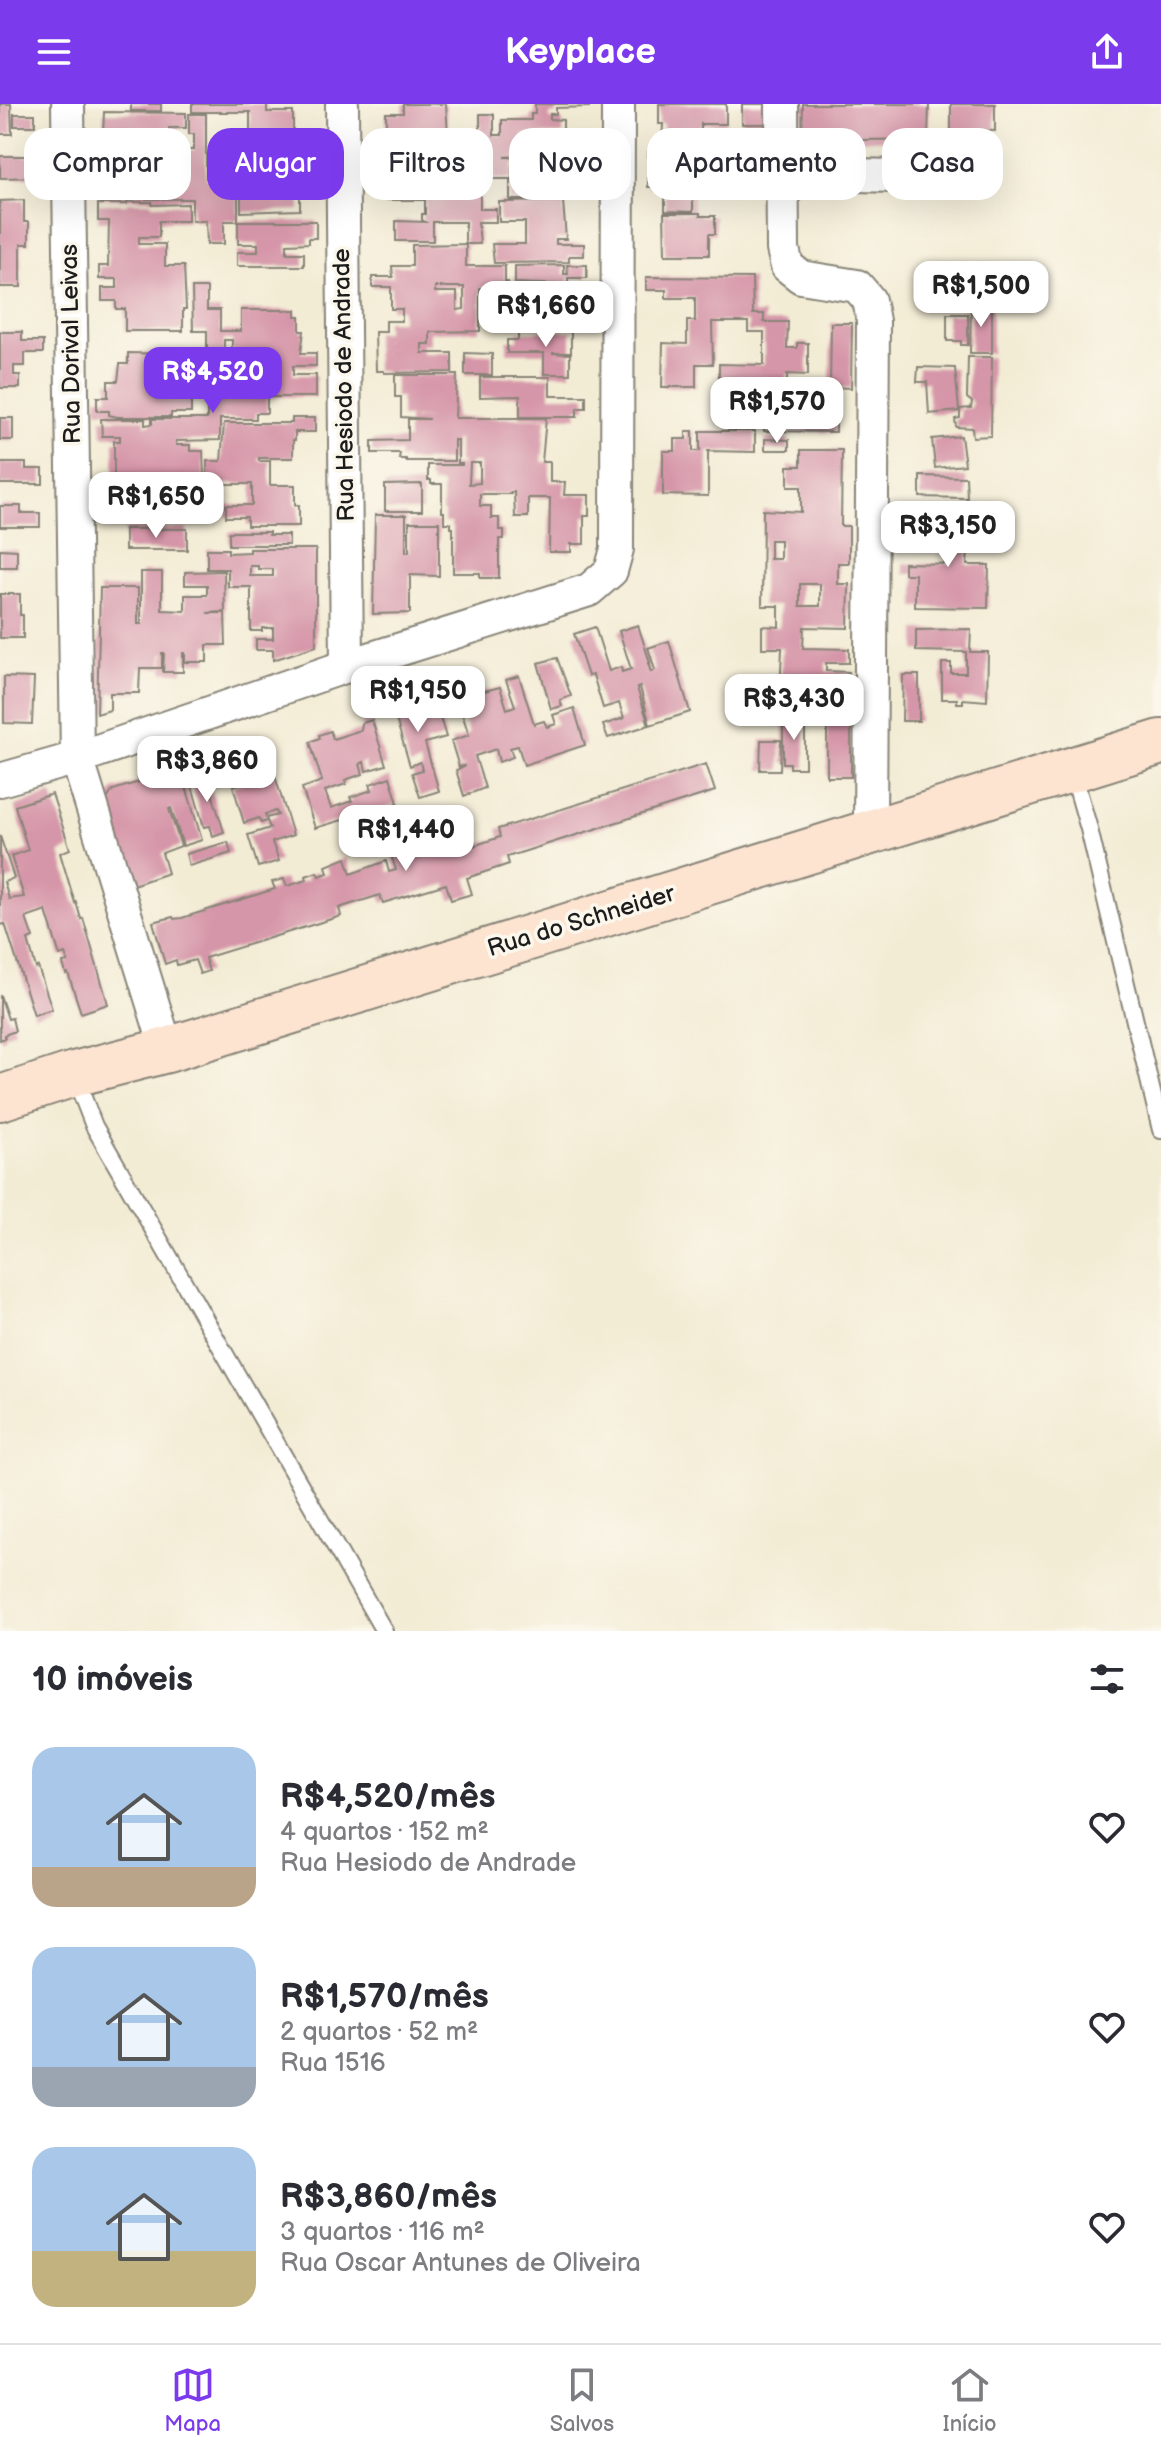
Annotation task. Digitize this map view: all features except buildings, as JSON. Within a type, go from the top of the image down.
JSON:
[{"type":"street","name":"Rua Dorival Leivas","points":[[68,104],[77,758],[167,1050]]},
{"type":"street","name":"Rua Hesiodo de Andrade","points":[[342,104],[347,666]]},
{"type":"street","points":[[0,780],[77,758],[347,666],[589,590],[611,571],[617,549],[618,104]]},
{"type":"street","points":[[782,104],[782,128]]},
{"type":"street","points":[[783,200],[783,249],[787,266],[801,277],[857,286],[869,300],[873,321],[870,832]]},
{"type":"street","name":"Rua do Schneider","points":[[0,1098],[74,1074],[167,1050],[1161,742]]},
{"type":"lane","points":[[1072,769],[1161,1130]]},
{"type":"lane","points":[[74,1074],[94,1126],[384,1631]]}]
